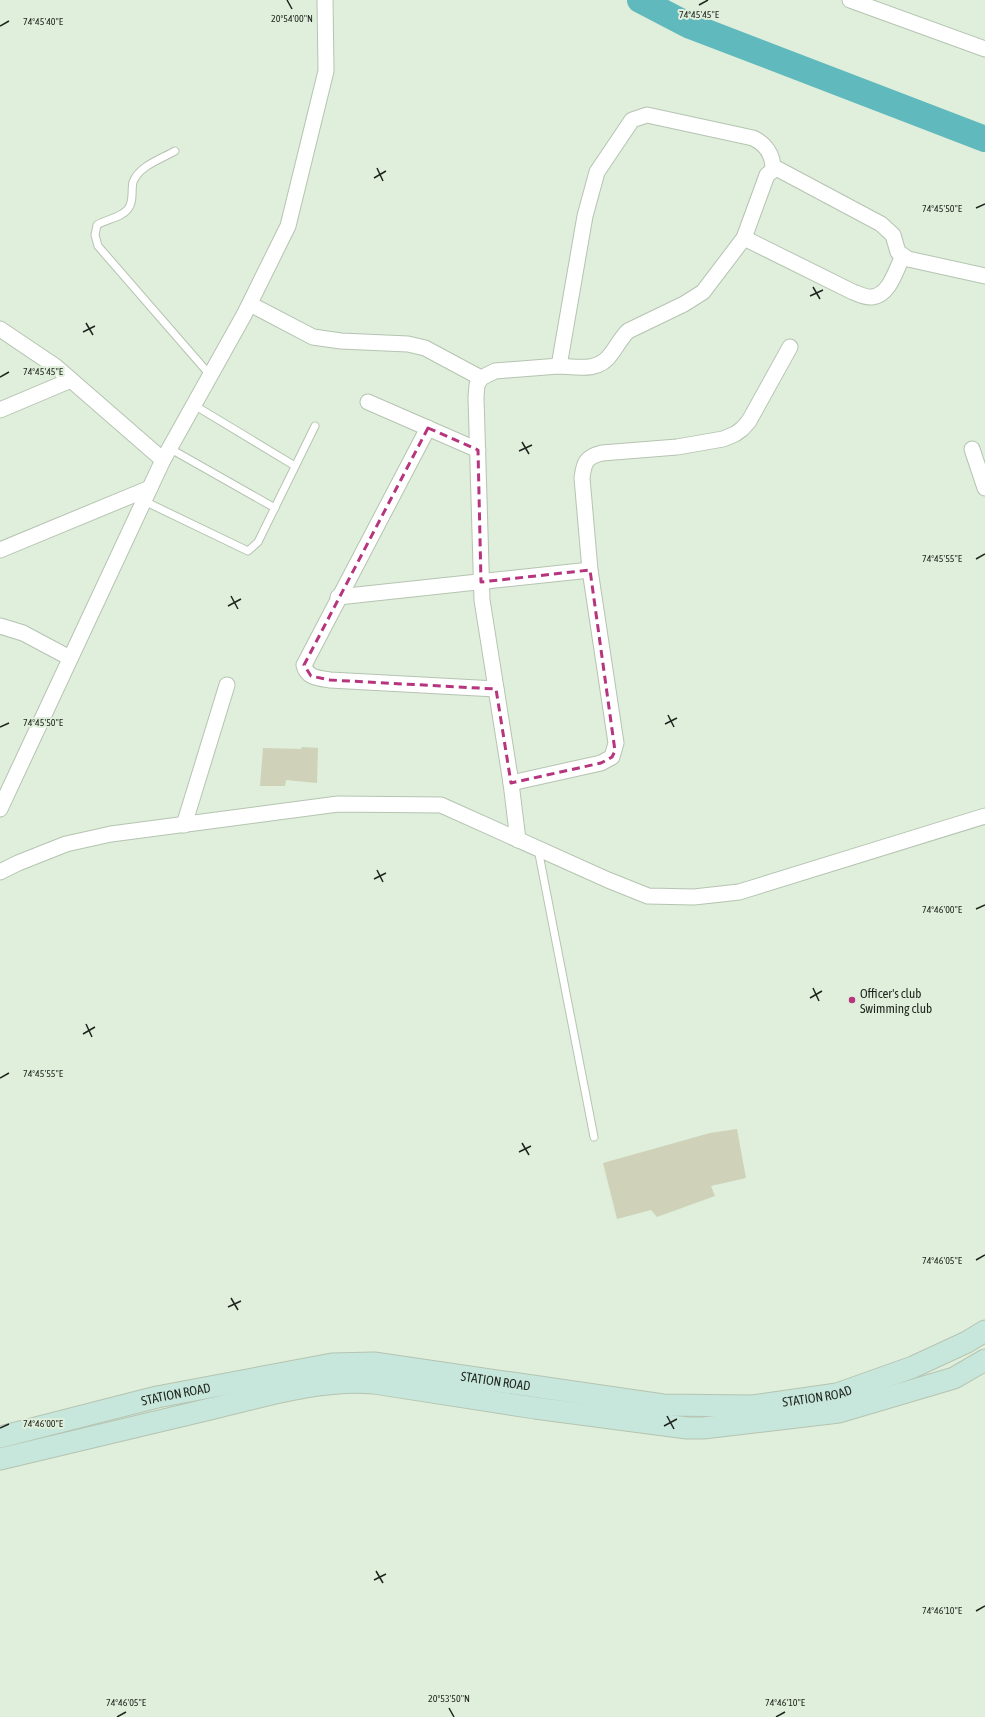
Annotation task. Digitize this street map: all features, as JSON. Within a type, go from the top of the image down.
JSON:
[{"type":"main road","name":"STATION ROAD","points":[[0,1458],[279,1392],[374,1363],[662,1415],[753,1406],[837,1394],[913,1367],[967,1342],[985,1331]]},
{"type":"main road","name":"STATION ROAD","points":[[662,1415],[687,1428],[703,1428],[839,1412],[954,1378],[985,1360]]},
{"type":"main road","name":"STATION ROAD","points":[[0,1437],[158,1397],[334,1374]]},
{"type":"street","points":[[0,809],[166,454],[250,304],[288,226],[326,71],[325,0]]},
{"type":"street","points":[[850,0],[985,49]]},
{"type":"street","points":[[559,366],[585,216],[592,188],[597,172],[632,120],[647,115],[753,138],[760,141],[770,154],[773,162],[773,169]]},
{"type":"street","points":[[518,840],[511,784],[482,600],[476,397],[477,385],[481,378],[495,371],[559,366],[590,367],[599,365],[606,361],[622,336],[628,331],[684,304],[703,292],[744,238],[767,175],[773,169],[779,169],[881,224],[893,236],[898,252],[908,259],[985,276]]},
{"type":"street","points":[[744,238],[853,292],[872,297],[879,295],[885,290],[903,256]]},
{"type":"street","points":[[250,304],[313,337],[341,341],[408,344],[425,348],[481,378]]},
{"type":"street","points":[[0,329],[55,366],[166,454]]},
{"type":"street","points":[[511,784],[601,763],[612,758],[615,751],[616,743],[590,570],[582,478],[583,467],[586,460],[593,455],[602,453],[677,447],[724,439],[735,434],[749,421],[790,347]]},
{"type":"street","points":[[0,410],[71,380]]},
{"type":"street","points":[[368,402],[478,450]]},
{"type":"street","points":[[428,428],[338,597],[304,665],[305,670],[311,676],[330,680],[496,689]]},
{"type":"street","points":[[972,449],[985,488]]},
{"type":"street","points":[[0,550],[147,494]]},
{"type":"street","points":[[338,597],[590,570]]},
{"type":"street","points":[[0,626],[23,632],[70,658]]},
{"type":"street","points":[[184,825],[227,685]]},
{"type":"street","points":[[0,872],[18,863],[66,844],[111,834],[338,804],[441,805],[648,896],[694,897],[739,892],[985,816]]},
{"type":"lane","points":[[175,151],[147,166],[138,173],[133,182],[131,204],[127,210],[97,225],[95,235],[98,246],[211,376]]},
{"type":"lane","points":[[194,405],[295,466]]},
{"type":"lane","points":[[147,494],[248,551],[258,542],[315,426]]},
{"type":"lane","points":[[166,454],[275,508]]},
{"type":"lane","points":[[538,848],[594,1138]]},
{"type":"highlighted area","points":[[428,428],[478,450],[481,582],[590,570],[615,751],[612,757],[601,763],[511,783],[496,689],[330,680],[311,676],[304,665]]},
{"type":"building","points":[[302,747],[318,748],[317,783],[286,780],[285,786],[260,786],[263,748],[301,749]]},
{"type":"building","points":[[737,1129],[746,1178],[711,1186],[715,1196],[657,1217],[651,1210],[617,1219],[603,1163],[710,1133]]},
{"type":"waterway","points":[[640,0],[688,25],[985,139]]},
{"type":"place","name":"Officer's club Swimming club","points":[[852,1000]]}]
